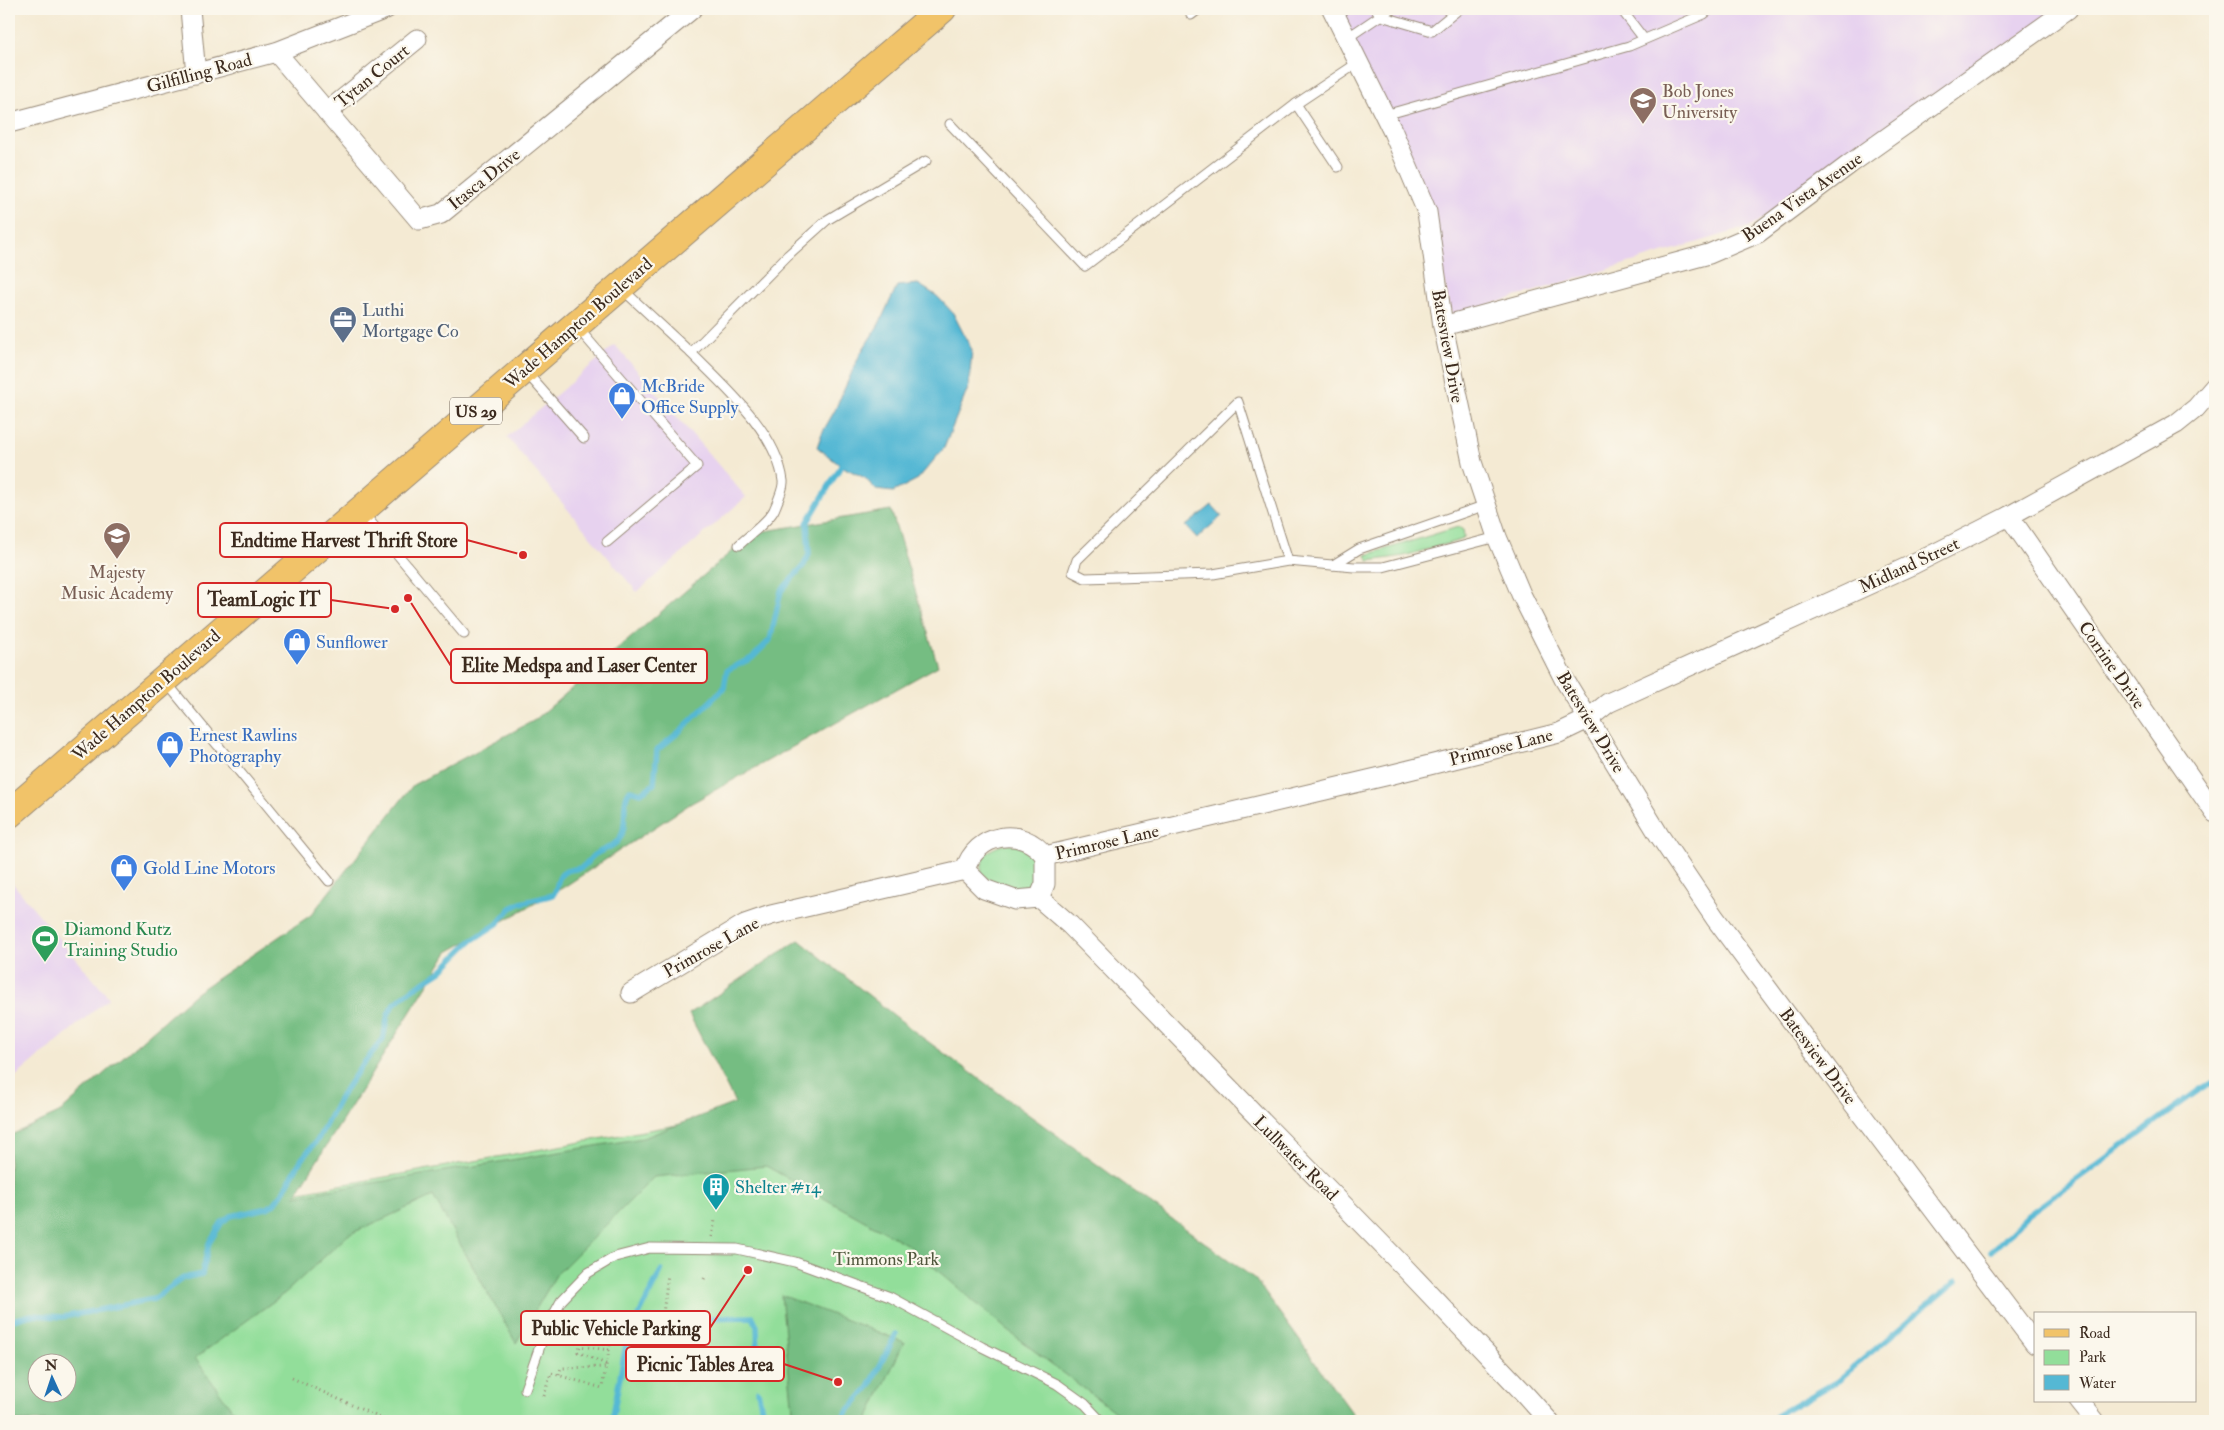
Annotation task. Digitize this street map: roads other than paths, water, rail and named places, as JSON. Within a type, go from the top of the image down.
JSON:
[{"type":"main road","name":"Wade Hampton Boulevard","points":[[9,814],[942,9]]},
{"type":"street","points":[[190,9],[196,74]]},
{"type":"street","name":"Gilfilling Road","points":[[9,123],[276,52],[386,9]]},
{"type":"street","name":"Itasca Drive","points":[[276,52],[419,220],[441,214],[692,9]]},
{"type":"street","name":"Batesview Drive","points":[[1332,9],[1385,115],[1427,212],[1443,326],[1470,454],[1497,537],[1521,594],[1564,679],[1660,835],[1715,918],[2034,1343]]},
{"type":"street","name":"Buena Vista Avenue","points":[[1443,326],[1709,254],[1758,233],[1850,164],[2068,9]]},
{"type":"street","name":"Tytan Court","points":[[327,112],[417,39]]},
{"type":"street","name":"Midland Street","points":[[1588,719],[1608,703],[1624,695],[1914,564],[2009,516],[2176,424],[2196,408],[2215,386]]},
{"type":"street","name":"Corrine Drive","points":[[2009,516],[2215,813]]},
{"type":"street","name":"Primrose Lane","points":[[632,993],[744,924],[771,915],[965,870],[971,855],[985,843],[996,838],[1023,838],[1032,842],[1045,856],[1559,733],[1588,719]]},
{"type":"street","points":[[965,870],[984,889],[1016,900],[1039,898],[1045,884],[1045,856]]},
{"type":"street","name":"Lullwater Road","points":[[1039,898],[1070,925],[1403,1266],[1522,1390],[1549,1421]]},
{"type":"street","points":[[2081,1402],[2095,1421]]},
{"type":"lane","points":[[1191,15],[1199,9]]},
{"type":"lane","points":[[1347,38],[1379,13],[1390,9]]},
{"type":"lane","points":[[1379,13],[1432,31],[1458,9]]},
{"type":"lane","points":[[1621,9],[1644,39]]},
{"type":"lane","points":[[1385,115],[1628,46],[1704,14],[1710,9]]},
{"type":"lane","points":[[950,124],[1085,266],[1296,104],[1360,62]]},
{"type":"lane","points":[[1296,104],[1338,167]]},
{"type":"lane","points":[[691,353],[788,255],[827,220],[926,161]]},
{"type":"lane","points":[[620,287],[730,392],[756,423],[774,451],[784,483],[774,512],[739,544]]},
{"type":"lane","points":[[576,325],[697,466],[607,542]]},
{"type":"lane","points":[[524,370],[584,438]]},
{"type":"lane","points":[[1288,561],[1238,402],[1077,560],[1073,572],[1085,578],[1214,574],[1288,561],[1333,565],[1383,566],[1497,537]]},
{"type":"lane","points":[[1333,565],[1359,549],[1486,505]]},
{"type":"lane","points":[[361,510],[464,634]]},
{"type":"lane","points":[[164,680],[329,882]]},
{"type":"lane","points":[[525,1389],[550,1322],[561,1301],[588,1273],[615,1256],[650,1248],[736,1249],[795,1262],[890,1297],[982,1347],[1057,1384],[1085,1404],[1101,1421]]},
{"type":"water","points":[[918,284],[937,296],[953,313],[972,350],[969,386],[944,448],[918,479],[893,492],[876,490],[865,478],[841,466],[817,447],[860,354],[879,324],[897,286]]},
{"type":"water","points":[[1212,505],[1222,516],[1197,538],[1186,526]]},
{"type":"waterway","points":[[9,1321],[31,1315],[63,1317],[154,1299],[183,1278],[202,1274],[209,1243],[222,1222],[231,1216],[267,1208],[274,1204],[282,1194],[301,1160],[318,1139],[341,1096],[383,1039],[388,1015],[393,1005],[411,990],[441,971],[471,941],[497,924],[511,908],[521,903],[553,895],[560,876],[564,872],[582,867],[594,855],[611,846],[620,838],[624,826],[625,801],[630,790],[641,793],[654,784],[657,750],[679,732],[724,688],[727,670],[752,658],[770,640],[781,591],[804,565],[809,554],[807,523],[841,466]]},
{"type":"waterway","points":[[1991,1252],[2028,1215],[2199,1090],[2215,1081]]},
{"type":"waterway","points":[[639,1315],[661,1271]]},
{"type":"waterway","points":[[1767,1421],[1836,1382],[1956,1281]]},
{"type":"waterway","points":[[648,1319],[753,1317],[757,1326],[758,1357]]},
{"type":"waterway","points":[[613,1415],[629,1328]]},
{"type":"waterway","points":[[839,1421],[869,1387],[896,1334]]},
{"type":"waterway","points":[[758,1391],[764,1421]]},
{"type":"place","name":"Bob Jones University","points":[[1643,125]]},
{"type":"place","name":"Luthi Mortgage Co","points":[[343,344]]},
{"type":"place","name":"McBride Office Supply","points":[[622,420]]},
{"type":"place","name":"Endtime Harvest Thrift Store","points":[[523,555]]},
{"type":"place","name":"Majesty Music Academy","points":[[117,560]]},
{"type":"place","name":"Elite Medspa and Laser Center","points":[[408,598]]},
{"type":"place","name":"TeamLogic IT","points":[[395,609]]},
{"type":"place","name":"Sunflower","points":[[297,666]]},
{"type":"place","name":"Ernest Rawlins Photography","points":[[170,769]]},
{"type":"place","name":"Gold Line Motors","points":[[124,892]]},
{"type":"place","name":"Diamond Kutz Training Studio","points":[[45,963]]},
{"type":"place","name":"Shelter #14","points":[[716,1211]]},
{"type":"place","name":"Public Vehicle Parking","points":[[748,1270]]},
{"type":"place","name":"Picnic Tables Area","points":[[838,1382]]},
{"type":"park label","name":"Timmons Park","points":[[886,1259]]}]
